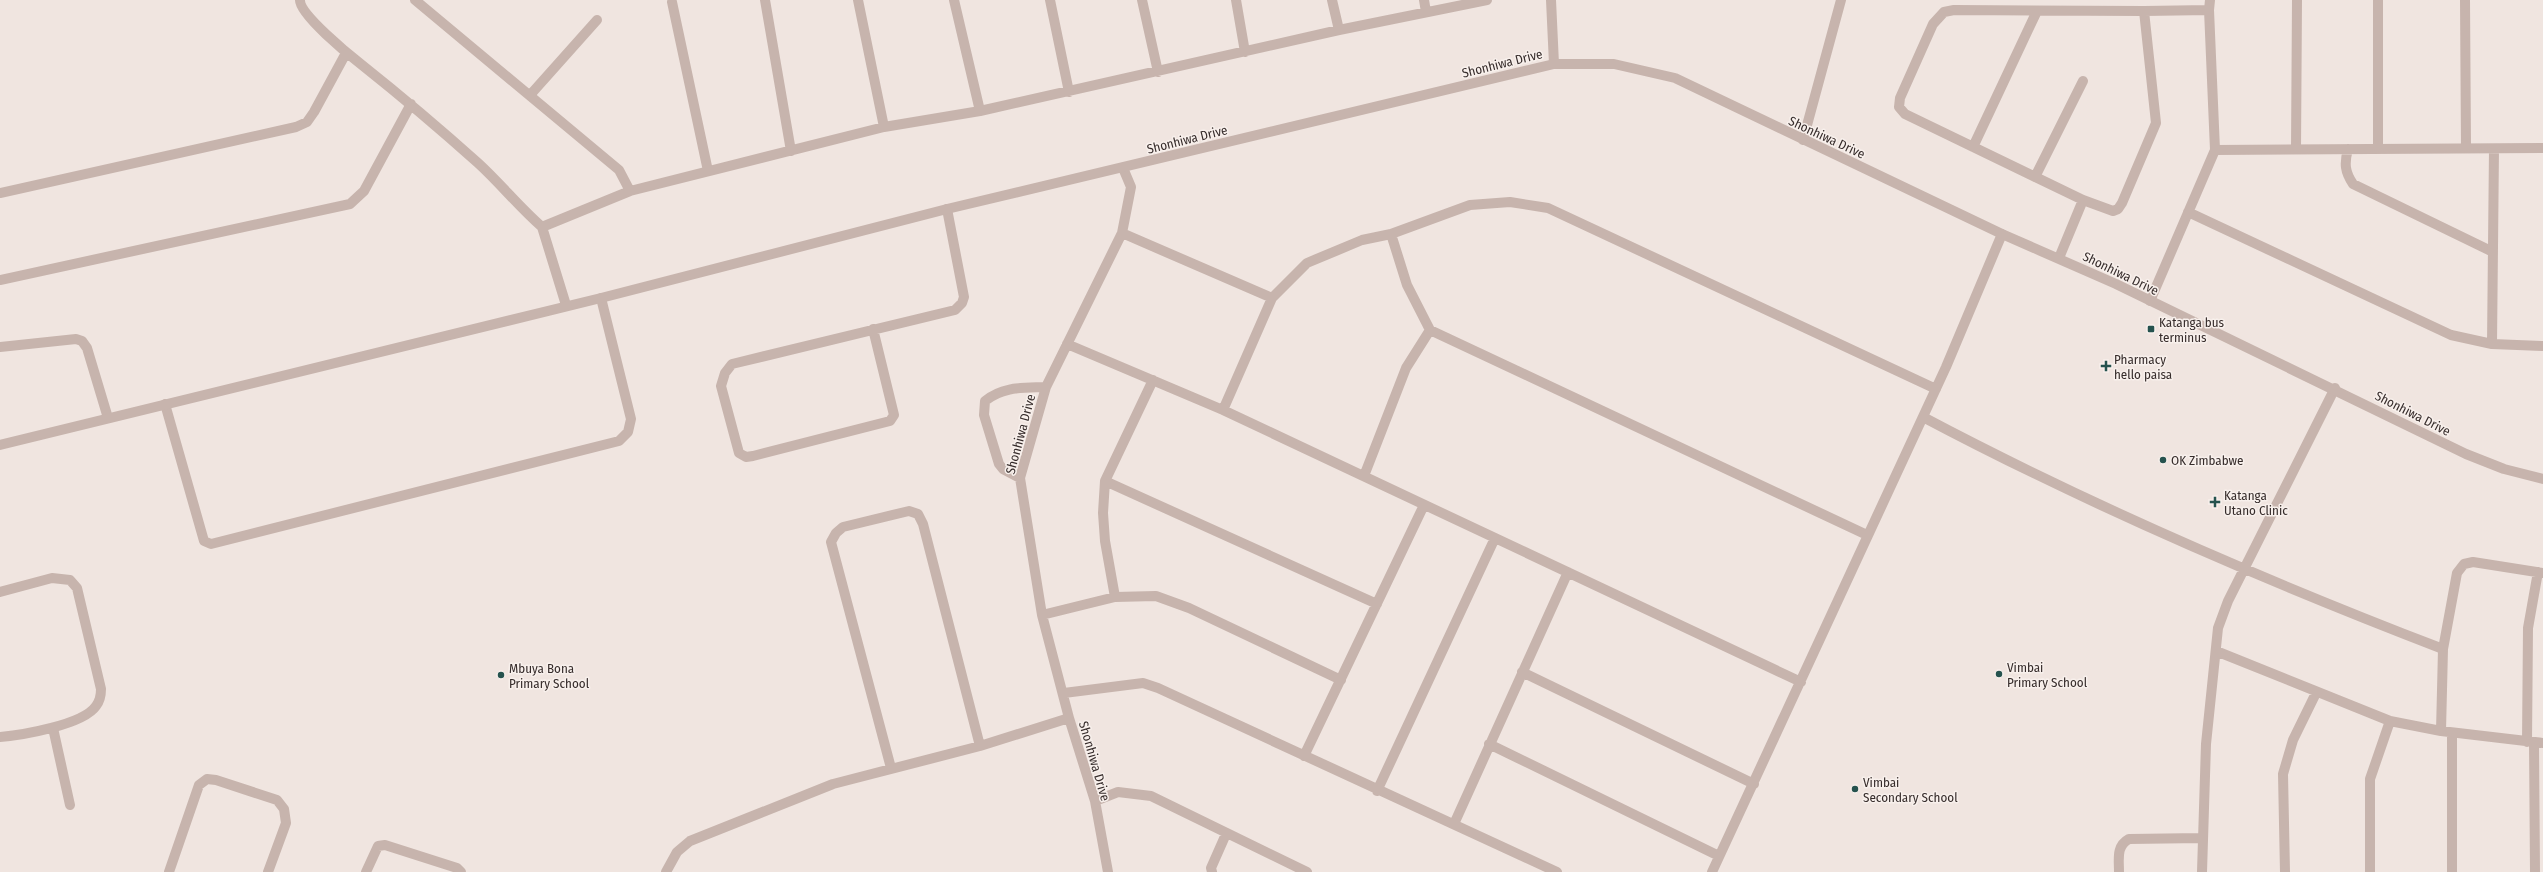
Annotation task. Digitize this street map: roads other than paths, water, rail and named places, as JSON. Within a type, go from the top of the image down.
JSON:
[{"type":"street","points":[[300,0],[300,4],[307,14],[346,53],[411,104],[479,164],[524,211],[542,227],[566,305]]},
{"type":"street","points":[[416,0],[531,94],[619,170],[630,191]]},
{"type":"street","points":[[766,0],[790,151]]},
{"type":"street","points":[[858,0],[884,127]]},
{"type":"street","points":[[954,0],[980,111]]},
{"type":"street","points":[[1050,0],[1069,92]]},
{"type":"street","points":[[1142,0],[1158,72]]},
{"type":"street","points":[[1236,0],[1245,52]]},
{"type":"street","points":[[1332,0],[1339,30]]},
{"type":"street","points":[[1424,0],[1426,12]]},
{"type":"street","points":[[542,227],[630,191],[884,127],[980,111],[1339,30],[1487,0]]},
{"type":"street","points":[[1550,0],[1554,64]]},
{"type":"street","points":[[1803,140],[1841,0]]},
{"type":"street","points":[[2296,149],[2297,0]]},
{"type":"street","points":[[2378,0],[2378,149]]},
{"type":"street","points":[[2466,0],[2466,148]]},
{"type":"street","points":[[672,2],[708,171]]},
{"type":"street","points":[[2144,11],[2156,122],[2154,131],[2118,209],[2113,211],[2083,200],[1905,114],[1899,107],[1900,98],[1933,24],[1940,15],[1949,11],[2144,11],[2209,5],[2215,150],[2150,301]]},
{"type":"street","points":[[1973,147],[2037,10]]},
{"type":"street","points":[[531,94],[597,20]]},
{"type":"street","points":[[0,193],[296,127],[307,122],[314,112],[346,53]]},
{"type":"street","name":"Shonhiwa Drive","points":[[1108,872],[1095,801],[1069,718],[1064,693],[1042,615],[1020,478],[1046,387],[1122,233],[1131,187],[1123,168],[1554,64],[1614,64],[1675,78],[2002,234],[2059,258],[2334,388],[2466,454],[2504,469],[2543,479]]},
{"type":"street","points":[[2035,177],[2083,81]]},
{"type":"street","points":[[0,280],[350,204],[364,191],[411,104]]},
{"type":"street","points":[[2215,150],[2543,148]]},
{"type":"street","points":[[2348,149],[2344,162],[2346,174],[2353,184],[2493,252]]},
{"type":"street","points":[[2492,344],[2494,149]]},
{"type":"street","points":[[0,445],[566,305],[601,298],[948,209],[1123,168]]},
{"type":"street","points":[[2059,258],[2083,200]]},
{"type":"street","points":[[1223,410],[1272,298],[1307,263],[1362,240],[1391,234],[1470,205],[1510,202],[1548,208],[1936,389]]},
{"type":"street","points":[[873,329],[894,415],[890,421],[754,456],[746,457],[738,453],[721,386],[724,373],[732,364],[873,329],[955,310],[962,303],[964,297],[948,209]]},
{"type":"street","points":[[2188,212],[2451,335],[2492,344],[2543,346]]},
{"type":"street","points":[[1122,233],[1272,298]]},
{"type":"street","points":[[1391,234],[1407,285],[1430,330],[1867,535]]},
{"type":"street","points":[[1712,872],[1936,389],[2002,234]]},
{"type":"street","points":[[166,404],[204,541],[211,544],[619,441],[628,432],[631,419],[601,298]]},
{"type":"street","points":[[1364,476],[1406,368],[1430,330]]},
{"type":"street","points":[[0,347],[76,339],[82,341],[87,348],[108,418]]},
{"type":"street","points":[[1067,344],[1223,410],[1800,682]]},
{"type":"street","points":[[1115,597],[1105,541],[1103,513],[1105,480],[1153,380]]},
{"type":"street","points":[[1020,478],[1003,469],[999,464],[984,415],[985,401],[993,394],[1014,388],[1046,387]]},
{"type":"street","points":[[2202,872],[2206,744],[2218,628],[2228,601],[2245,571],[2334,388]]},
{"type":"street","points":[[1923,417],[1985,450],[2245,571],[2443,649]]},
{"type":"street","points":[[1105,480],[1378,604]]},
{"type":"street","points":[[1304,756],[1378,604],[1424,505]]},
{"type":"street","points":[[891,768],[831,542],[836,533],[844,527],[909,510],[918,514],[923,524],[980,746]]},
{"type":"street","points":[[1377,791],[1495,538]]},
{"type":"street","points":[[2441,731],[2443,649],[2457,573],[2464,564],[2473,562],[2540,573],[2528,628],[2535,743],[2534,872]]},
{"type":"street","points":[[1454,824],[1568,572]]},
{"type":"street","points":[[0,592],[52,578],[70,580],[77,588],[101,689],[100,699],[96,708],[86,715],[53,728],[0,737]]},
{"type":"street","points":[[1042,615],[1115,597],[1156,596],[1189,608],[1341,680]]},
{"type":"street","points":[[2216,651],[2239,658],[2316,693],[2390,721],[2452,733],[2535,743]]},
{"type":"street","points":[[1522,672],[1754,784]]},
{"type":"street","points":[[1064,693],[1143,683],[1158,688],[1377,791],[1454,824],[1557,872]]},
{"type":"street","points":[[2285,872],[2284,774],[2293,740],[2316,693]]},
{"type":"street","points":[[666,872],[677,852],[690,841],[833,784],[980,746],[1069,718]]},
{"type":"street","points":[[2370,872],[2370,779],[2390,721]]},
{"type":"street","points":[[53,728],[70,805]]},
{"type":"street","points":[[2452,733],[2452,872]]},
{"type":"street","points":[[1489,744],[1719,856]]},
{"type":"street","points":[[169,872],[199,786],[206,779],[216,780],[277,800],[284,809],[286,824],[268,872]]},
{"type":"street","points":[[1095,801],[1118,792],[1151,796],[1226,834],[1307,872]]},
{"type":"street","points":[[1212,872],[1211,868],[1226,834]]},
{"type":"street","points":[[2119,872],[2119,850],[2124,842],[2130,839],[2202,838]]},
{"type":"street","points":[[366,872],[378,846],[385,845],[457,868],[461,872]]},
{"type":"place","name":"Katanga bus terminus","points":[[2151,329]]},
{"type":"place","name":"Pharmacy hello paisa","points":[[2106,366]]},
{"type":"place","name":"OK Zimbabwe","points":[[2163,460]]},
{"type":"place","name":"Katanga Utano Clinic","points":[[2215,502]]},
{"type":"place","name":"Vimbai Primary School","points":[[1999,674]]},
{"type":"place","name":"Mbuya Bona Primary School","points":[[501,675]]},
{"type":"place","name":"Vimbai Secondary School","points":[[1855,789]]}]
